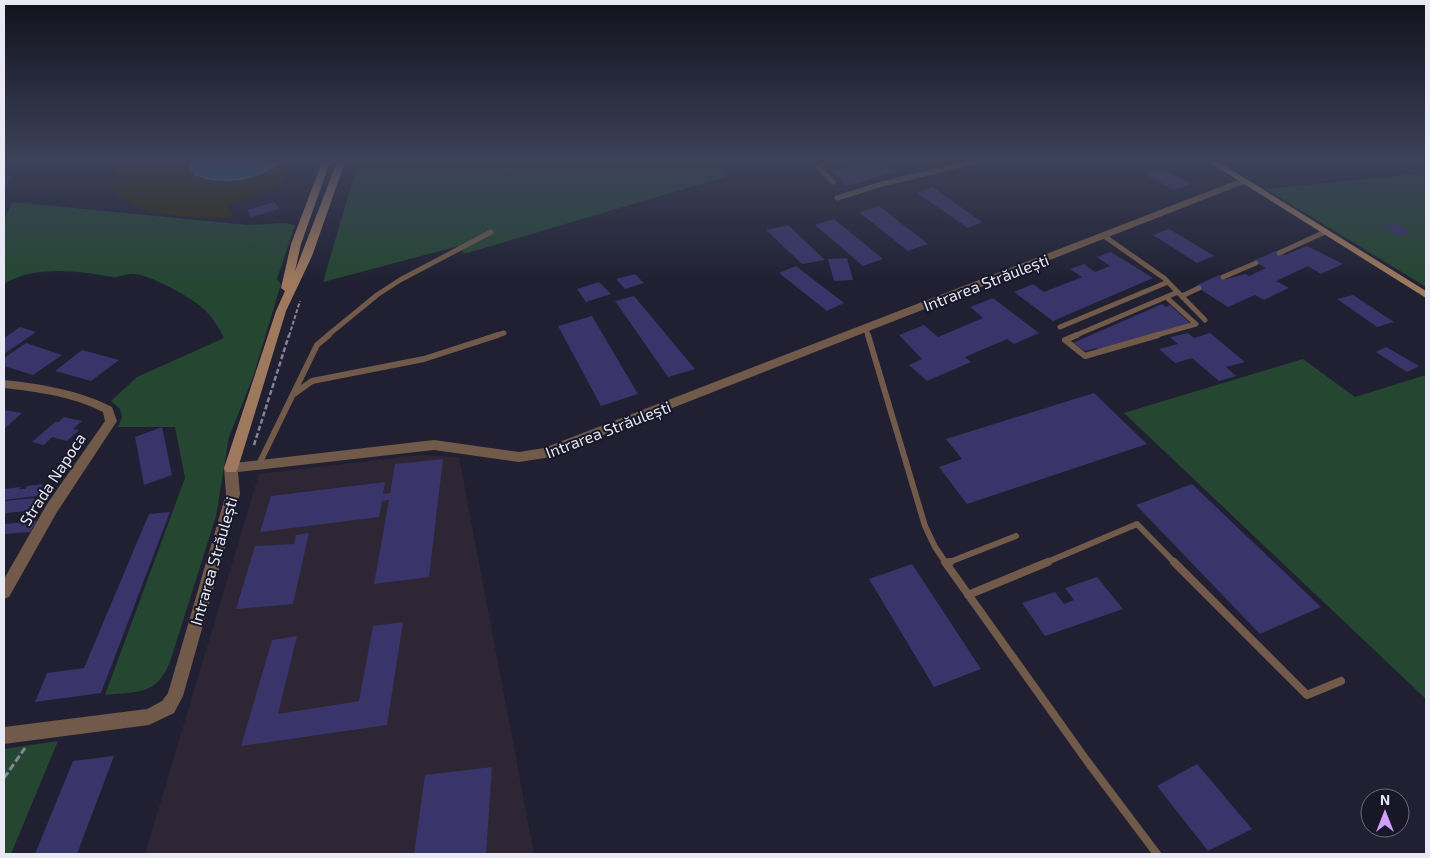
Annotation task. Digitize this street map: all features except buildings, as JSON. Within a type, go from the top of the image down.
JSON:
[{"type":"street","points":[[231,468],[281,311],[296,244],[311,202]]},
{"type":"street","points":[[281,311],[307,256],[327,202]]},
{"type":"street","name":"Intrarea Străulești","points":[[4,736],[149,717],[168,707],[175,696],[233,494],[231,468],[434,446],[532,456],[866,329],[1190,202]]},
{"type":"street","points":[[1277,202],[1426,295]]},
{"type":"street","name":"Strada Napoca","points":[[4,384],[49,391],[100,405],[108,410],[110,422],[52,508],[4,592]]},
{"type":"lane","points":[[255,465],[317,344],[377,295],[400,280],[490,232]]},
{"type":"lane","points":[[1279,252],[1325,232]]},
{"type":"lane","points":[[1104,236],[1168,282],[1205,320]]},
{"type":"lane","points":[[1223,277],[1256,263]]},
{"type":"lane","points":[[1060,327],[1168,282]]},
{"type":"lane","points":[[1166,297],[1196,324],[1085,356],[1065,340],[1166,297],[1199,288]]},
{"type":"lane","points":[[866,329],[926,526],[935,547],[1157,854]]},
{"type":"lane","points":[[293,394],[312,381],[424,359],[504,333]]},
{"type":"lane","points":[[968,595],[1137,524],[1297,687],[1308,695],[1340,681]]},
{"type":"lane","points":[[946,562],[1016,536]]},
{"type":"path","points":[[255,465],[249,460],[303,292]]},
{"type":"path","points":[[4,778],[36,732]]},
{"type":"shaded area","points":[[420,455],[459,457],[534,854],[145,854],[259,474]]},
{"type":"green space","points":[[12,202],[248,225],[285,223],[295,225],[277,279],[281,284],[253,377],[229,437],[216,516],[170,662],[159,681],[145,690],[105,695],[185,478],[175,427],[118,427],[122,417],[120,409],[111,401],[137,377],[224,338],[211,316],[199,305],[171,288],[142,275],[131,274],[115,277],[56,271],[29,274],[4,284],[4,221]]},
{"type":"green space","points":[[346,202],[640,202],[464,254],[459,246],[323,282]]},
{"type":"green space","points":[[1287,202],[1426,202],[1426,287]]},
{"type":"green space","points":[[1303,359],[1355,397],[1426,375],[1426,699],[1124,413]]},
{"type":"green space","points":[[58,741],[11,854],[4,854],[4,749]]},
{"type":"sand","points":[[128,202],[235,202],[226,205],[233,215],[229,219],[164,214],[148,211]]}]
